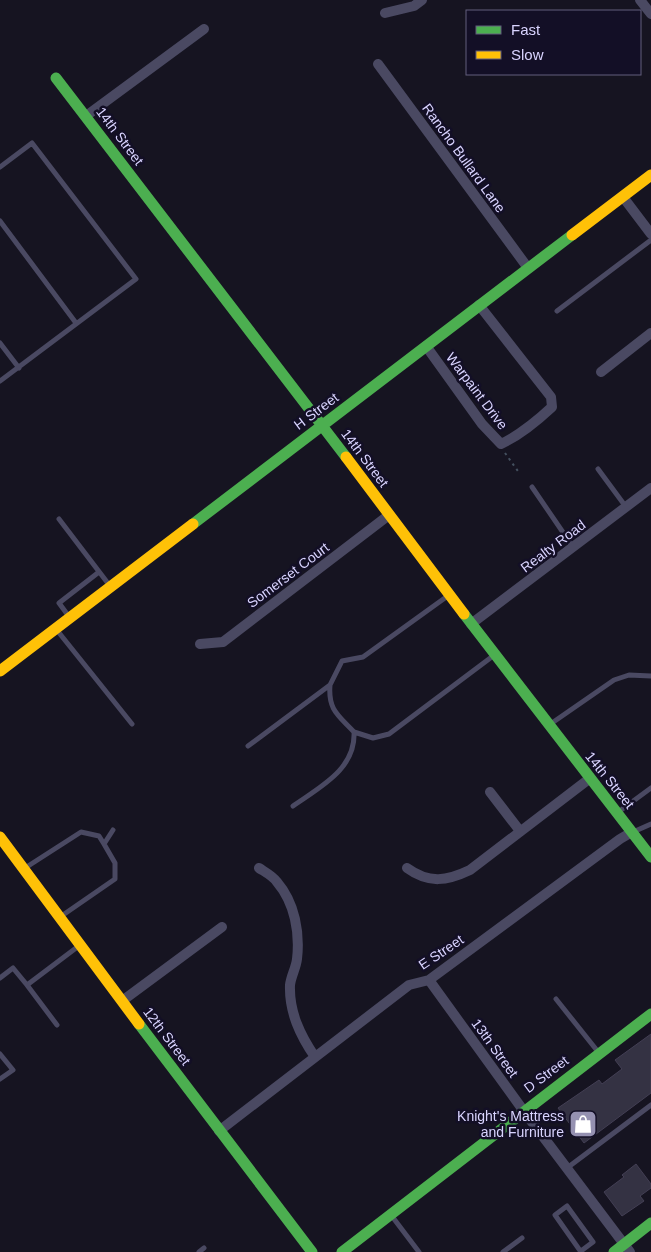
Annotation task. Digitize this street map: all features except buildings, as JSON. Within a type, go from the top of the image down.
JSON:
[{"type":"street","points":[[386,13],[414,6],[422,0]]},
{"type":"street","points":[[640,0],[651,14]]},
{"type":"street","points":[[86,116],[204,29]]},
{"type":"street","name":"Rancho Bullard Lane","points":[[378,64],[528,268]]},
{"type":"street","name":"14th Street","points":[[56,78],[322,425],[588,779],[651,857]]},
{"type":"street","name":"H Street","points":[[0,671],[651,175]]},
{"type":"street","points":[[623,197],[651,235]]},
{"type":"street","name":"Warpaint Drive","points":[[426,346],[482,424],[500,444],[512,439],[541,417],[552,407],[551,397],[479,305]]},
{"type":"street","points":[[601,372],[651,333]]},
{"type":"street","name":"Realty Road","points":[[471,624],[651,488]]},
{"type":"street","name":"Somerset Court","points":[[200,644],[223,642],[389,515]]},
{"type":"street","points":[[406,868],[417,876],[438,881],[452,879],[470,870],[588,779]]},
{"type":"street","points":[[490,792],[520,832]]},
{"type":"street","name":"E Street","points":[[219,1131],[409,985],[429,980],[632,832]]},
{"type":"street","name":"12th Street","points":[[0,837],[219,1131],[312,1252]]},
{"type":"street","points":[[259,868],[277,882],[291,906],[298,930],[297,960],[290,984],[292,1010],[300,1035],[315,1056]]},
{"type":"street","points":[[122,1001],[222,927]]},
{"type":"street","name":"13th Street","points":[[429,980],[523,1110],[628,1248]]},
{"type":"street","name":"D Street","points":[[342,1252],[523,1110],[651,1014]]},
{"type":"street","points":[[614,1252],[628,1248],[651,1223]]},
{"type":"lane","points":[[0,167],[32,143],[136,279],[0,381]]},
{"type":"lane","points":[[0,221],[76,323]]},
{"type":"lane","points":[[557,312],[651,235]]},
{"type":"lane","points":[[0,343],[19,368]]},
{"type":"lane","points":[[598,469],[626,508]]},
{"type":"lane","points":[[532,487],[574,547]]},
{"type":"lane","points":[[59,519],[110,587]]},
{"type":"lane","points":[[70,618],[59,603],[100,572]]},
{"type":"lane","points":[[449,595],[363,657],[342,661],[330,686],[329,698],[332,709],[354,732],[373,738],[389,734],[494,655]]},
{"type":"lane","points":[[55,629],[132,724]]},
{"type":"lane","points":[[548,726],[614,680],[629,675],[651,676]]},
{"type":"lane","points":[[248,746],[330,686]]},
{"type":"lane","points":[[293,806],[343,769],[355,744],[354,732]]},
{"type":"lane","points":[[617,813],[651,788]]},
{"type":"lane","points":[[632,832],[651,824]]},
{"type":"lane","points":[[104,844],[113,830]]},
{"type":"lane","points":[[24,869],[80,832],[99,836],[116,863],[115,879],[60,917]]},
{"type":"lane","points":[[27,985],[80,945]]},
{"type":"lane","points":[[0,978],[13,968],[57,1025]]},
{"type":"lane","points":[[556,999],[599,1053]]},
{"type":"lane","points":[[0,1054],[12,1070],[0,1079]]},
{"type":"lane","points":[[567,1168],[651,1105]]},
{"type":"lane","points":[[567,1206],[593,1242],[581,1252],[555,1215],[567,1206]]},
{"type":"lane","points":[[390,1214],[419,1252]]},
{"type":"lane","points":[[503,1252],[522,1238]]},
{"type":"lane","points":[[199,1252],[204,1248]]},
{"type":"path","points":[[500,444],[520,474]]},
{"type":"traffic: fast","points":[[56,78],[346,457]]},
{"type":"traffic: fast","points":[[193,524],[572,235]]},
{"type":"traffic: fast","points":[[464,614],[651,857]]},
{"type":"traffic: fast","points":[[342,1252],[651,1014]]},
{"type":"traffic: fast","points":[[139,1024],[312,1252]]},
{"type":"traffic: fast","points":[[614,1252],[651,1223]]},
{"type":"traffic: slow","points":[[572,235],[651,175]]},
{"type":"traffic: slow","points":[[346,457],[464,614]]},
{"type":"traffic: slow","points":[[0,671],[193,524]]},
{"type":"traffic: slow","points":[[0,837],[139,1024]]},
{"type":"place","name":"Knight's Mattress and Furniture","points":[[583,1124]]}]
